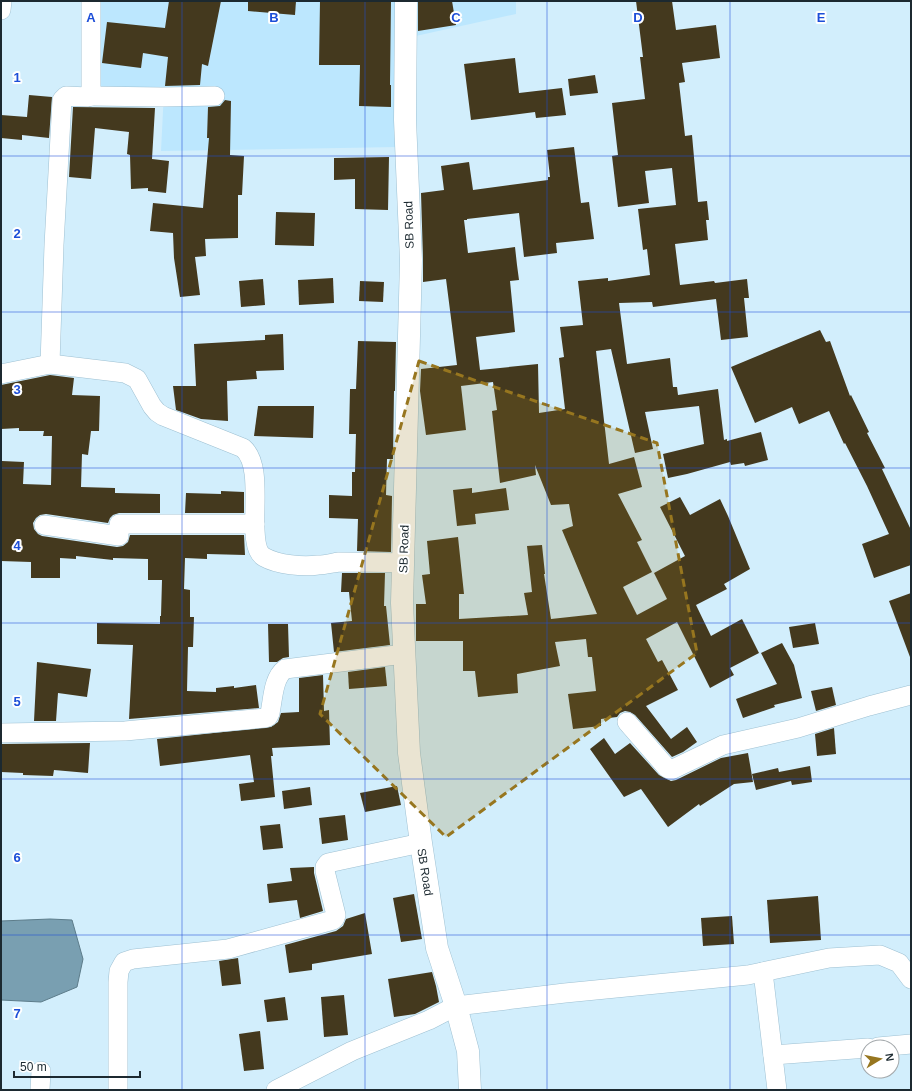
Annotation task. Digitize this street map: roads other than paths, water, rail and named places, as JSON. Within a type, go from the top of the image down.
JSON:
[{"type":"street","points":[[1,10],[2,1]]},
{"type":"street","points":[[91,1],[91,96]]},
{"type":"street","name":"SB Road","points":[[406,1],[405,120],[411,260],[402,603],[409,753],[437,948],[456,1006],[468,1051],[470,1090]]},
{"type":"street","points":[[50,364],[54,245],[62,100],[66,96],[215,96]]},
{"type":"street","points":[[1,374],[50,364],[125,373],[137,380],[157,412],[243,448],[248,452],[252,463],[256,497],[255,524],[257,550],[263,557],[283,564],[316,566],[344,562],[403,563]]},
{"type":"street","points":[[44,526],[119,536],[119,524],[255,524]]},
{"type":"street","points":[[1,733],[125,732],[265,718],[268,717],[270,713],[277,679],[280,673],[285,669],[404,654]]},
{"type":"street","points":[[627,722],[667,768],[671,770],[723,745],[798,728],[869,706],[911,695]]},
{"type":"street","points":[[118,1090],[118,982],[119,971],[124,962],[133,959],[228,949],[333,920],[336,915],[325,871],[325,867],[328,863],[421,843]]},
{"type":"street","points":[[276,1090],[352,1051],[429,1020],[456,1006],[572,992],[748,975],[829,958],[880,955],[899,962],[911,979]]},
{"type":"street","points":[[763,972],[777,1090]]},
{"type":"street","points":[[900,1045],[911,1044]]},
{"type":"street","points":[[773,1055],[860,1049]]},
{"type":"street","points":[[40,1090],[41,1070]]}]
